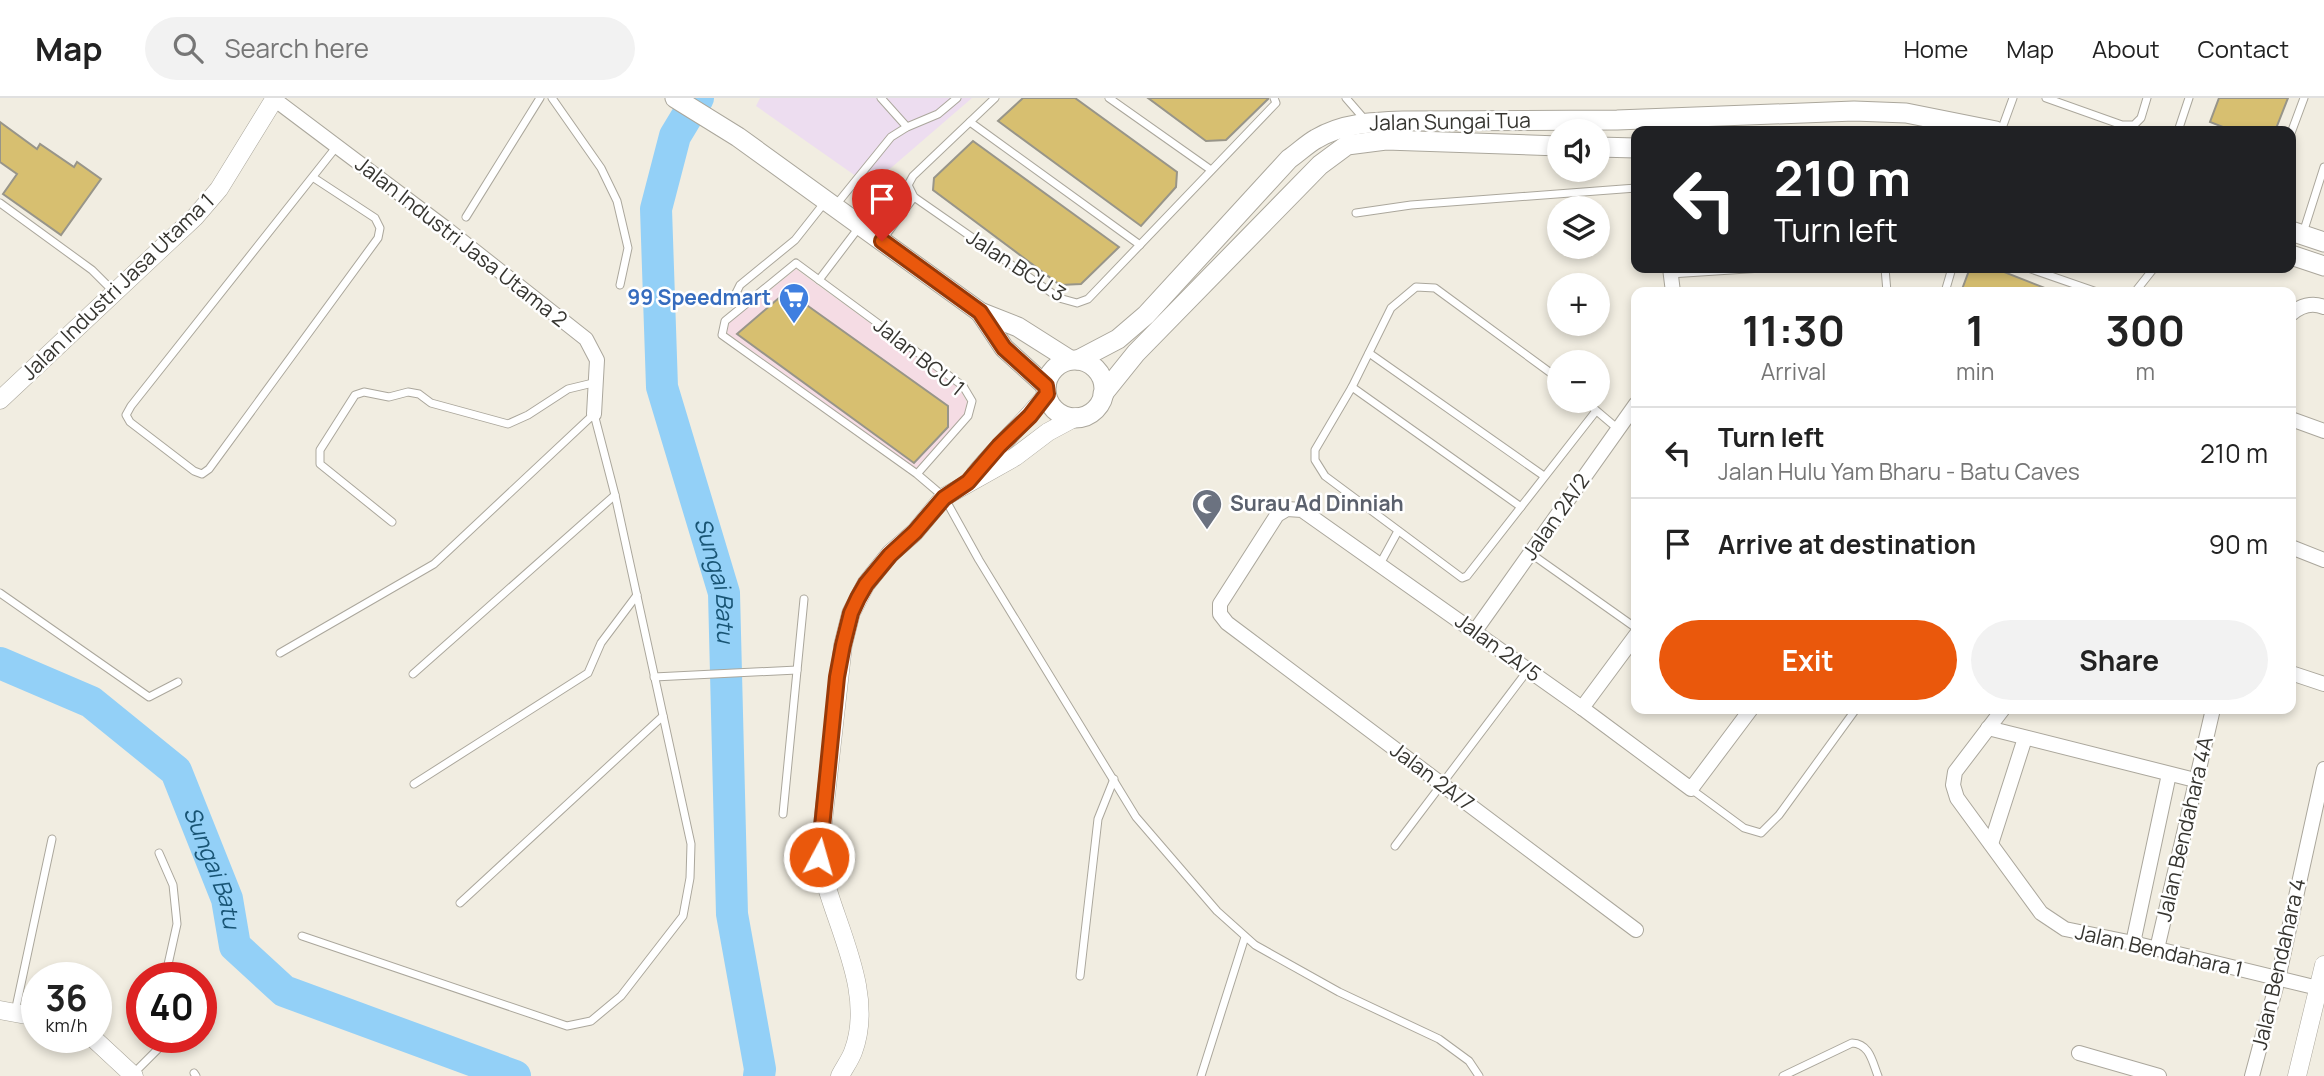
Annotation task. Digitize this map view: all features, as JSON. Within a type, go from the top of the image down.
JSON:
[{"type":"main road","points":[[675,98],[738,137],[980,312],[1018,327],[1074,360],[1087,363],[1101,376],[1103,394],[1094,410],[1076,417],[1054,408],[1047,390],[1004,348],[980,312]]},
{"type":"main road","name":"Jalan Sungai Tua","points":[[1074,360],[1118,339],[1146,314],[1289,159],[1316,139],[1347,126],[1367,122],[1675,125],[1867,111],[1906,113],[1973,126]]},
{"type":"main road","name":"Jalan Sungai Tua","points":[[1103,394],[1136,353],[1291,194],[1320,165],[1347,145],[1386,140],[1422,140],[1547,145]]},
{"type":"main road","points":[[1610,147],[1631,148]]},
{"type":"main road","points":[[2296,233],[2324,242]]},
{"type":"main road","points":[[2296,257],[2324,266]]},
{"type":"main road","points":[[1047,390],[1054,369],[1074,360]]},
{"type":"street","name":"Jalan Industri Jasa Utama 2","points":[[274,98],[586,338],[597,360],[594,414]]},
{"type":"street","name":"Jalan Industri Jasa Utama 1","points":[[0,400],[195,217],[219,189],[274,98]]},
{"type":"street","points":[[2296,311],[2315,303],[2324,307]]},
{"type":"street","points":[[968,482],[1030,416],[1047,390]]},
{"type":"street","name":"Jalan 2A/2","points":[[1475,631],[1631,411]]},
{"type":"street","points":[[840,1076],[853,1051],[858,1028],[857,983],[851,957],[824,885],[819,857],[843,645],[851,613],[866,584],[944,498],[1015,457],[1048,432],[1076,417]]},
{"type":"street","points":[[2296,421],[2324,431]]},
{"type":"street","name":"Jalan 2A/5","points":[[1227,623],[1220,614],[1220,604],[1277,515],[1287,509],[1302,510],[1475,631],[1690,789]]},
{"type":"street","points":[[2296,549],[2324,560]]},
{"type":"street","name":"Jalan 2A/7","points":[[1227,623],[1636,930]]},
{"type":"street","points":[[1582,708],[1631,642]]},
{"type":"street","points":[[2296,675],[2324,684]]},
{"type":"street","points":[[1690,789],[1747,714]]},
{"type":"street","name":"Jalan Bendahara 1","points":[[1999,714],[1955,772],[1953,785],[1957,798],[2041,914],[2065,929],[2318,988]]},
{"type":"street","name":"Jalan Bendahara 4A","points":[[2157,949],[2212,714]]},
{"type":"street","points":[[1988,728],[2195,780]]},
{"type":"street","points":[[1991,844],[2025,738]]},
{"type":"street","name":"Jalan Bendahara 4","points":[[2252,1076],[2278,979],[2324,769]]},
{"type":"street","points":[[2133,943],[2169,774]]},
{"type":"street","points":[[2297,1076],[2324,965]]},
{"type":"street","points":[[109,1053],[133,1075]]},
{"type":"street","points":[[2080,1053],[2134,1073],[2160,1076]]},
{"type":"lane","points":[[466,217],[540,98]]},
{"type":"lane","points":[[552,98],[601,168],[617,201],[628,248],[620,285]]},
{"type":"lane","points":[[881,98],[907,127]]},
{"type":"lane","points":[[731,303],[740,285],[794,240],[891,137],[938,114],[957,98]]},
{"type":"lane","points":[[882,241],[914,197],[908,185],[912,176],[995,98]]},
{"type":"lane","points":[[1109,98],[1211,170]]},
{"type":"lane","name":"Jalan BCU 3","points":[[914,197],[1059,298],[1077,303],[1088,299],[1140,245],[1276,103],[1274,98]]},
{"type":"lane","points":[[1346,98],[1367,122]]},
{"type":"lane","points":[[2001,126],[2012,98]]},
{"type":"lane","points":[[2046,98],[2122,124],[2134,125],[2141,118],[2147,98]]},
{"type":"lane","points":[[2180,126],[2189,98]]},
{"type":"lane","points":[[2294,126],[2304,98]]},
{"type":"lane","points":[[970,122],[1140,245]]},
{"type":"lane","points":[[314,178],[375,218],[380,228],[378,238],[209,469],[202,474],[194,471],[130,422],[126,415],[337,146]]},
{"type":"lane","points":[[2296,233],[2324,167]]},
{"type":"lane","points":[[1356,213],[1411,205],[1631,188]]},
{"type":"lane","points":[[0,203],[92,270],[115,293]]},
{"type":"lane","points":[[819,280],[860,226]]},
{"type":"lane","name":"Jalan BCU 1","points":[[796,263],[819,280],[963,386],[972,401],[968,416],[918,474],[722,335],[725,321],[796,263]]},
{"type":"lane","points":[[2042,273],[2083,287]]},
{"type":"lane","points":[[1547,370],[1434,288],[1416,287],[1391,308],[1352,387],[1315,450],[1315,460],[1325,476],[1462,578],[1594,413]]},
{"type":"lane","points":[[1368,353],[1544,476]]},
{"type":"lane","points":[[392,523],[320,464],[320,450],[355,395],[364,392],[388,397],[408,392],[419,394],[431,403],[508,424],[528,415],[568,389],[597,382]]},
{"type":"lane","points":[[1352,387],[1521,507]]},
{"type":"lane","points":[[1598,413],[1618,429]]},
{"type":"lane","points":[[280,653],[434,564],[594,414],[615,495],[691,844],[690,878],[683,916],[621,996],[591,1021],[567,1026],[302,936]]},
{"type":"lane","points":[[918,474],[944,498],[1136,817],[1217,911],[1255,946],[1339,992],[1439,1039],[1469,1061],[1479,1076]]},
{"type":"lane","points":[[413,674],[615,495]]},
{"type":"lane","points":[[1380,565],[1398,531]]},
{"type":"lane","points":[[1530,553],[1631,624]]},
{"type":"lane","points":[[0,593],[149,697],[178,682]]},
{"type":"lane","points":[[414,784],[588,673],[601,643],[637,595]]},
{"type":"lane","points":[[783,814],[804,599]]},
{"type":"lane","points":[[654,677],[797,670]]},
{"type":"lane","points":[[1395,846],[1528,670]]},
{"type":"lane","points":[[1690,789],[1744,828],[1761,833],[1779,815],[1852,714]]},
{"type":"lane","points":[[460,903],[663,716]]},
{"type":"lane","points":[[1080,976],[1098,819],[1114,779]]},
{"type":"lane","points":[[7,1011],[51,839]]},
{"type":"lane","points":[[159,853],[173,885],[177,924],[169,962]]},
{"type":"lane","points":[[1201,1076],[1245,937]]},
{"type":"lane","points":[[1783,1076],[1852,1043],[1867,1048],[1878,1076]]},
{"type":"lane","points":[[133,1075],[154,1053]]},
{"type":"shaded area","points":[[760,98],[972,98],[870,186],[756,106]]},
{"type":"shaded area","points":[[796,269],[959,388],[967,402],[964,415],[917,469],[727,333],[729,323]]},
{"type":"building","points":[[1023,98],[1075,98],[1177,172],[1176,187],[1141,226],[998,121]]},
{"type":"building","points":[[1148,98],[1268,99],[1226,140],[1206,141]]},
{"type":"building","points":[[2219,98],[2288,98],[2277,126],[2220,126],[2210,122]]},
{"type":"building","points":[[0,122],[37,149],[40,144],[74,167],[77,162],[101,179],[61,235],[3,194],[17,174],[0,162]]},
{"type":"building","points":[[973,141],[1119,247],[1081,284],[1060,285],[933,190],[934,178]]},
{"type":"building","points":[[1968,273],[2007,273],[2042,287],[1963,287]]},
{"type":"building","points":[[787,291],[948,406],[948,427],[914,463],[737,334]]},
{"type":"waterway","name":"Sungai Batu","points":[[698,98],[675,136],[656,209],[662,387],[724,593],[732,914],[760,1069],[759,1076]]},
{"type":"waterway","name":"Sungai Batu","points":[[0,663],[91,702],[176,771],[227,899],[235,946],[284,991],[515,1076]]},
{"type":"place","name":"99 Speedmart","points":[[794,325]]},
{"type":"place","name":"Surau Ad Dinniah","points":[[1207,531]]},
{"type":"route","points":[[819,857],[837,677],[851,613],[858,598],[877,569],[915,532],[944,498],[968,482],[1047,394],[1046,386],[1004,348],[980,312],[882,241]]}]
